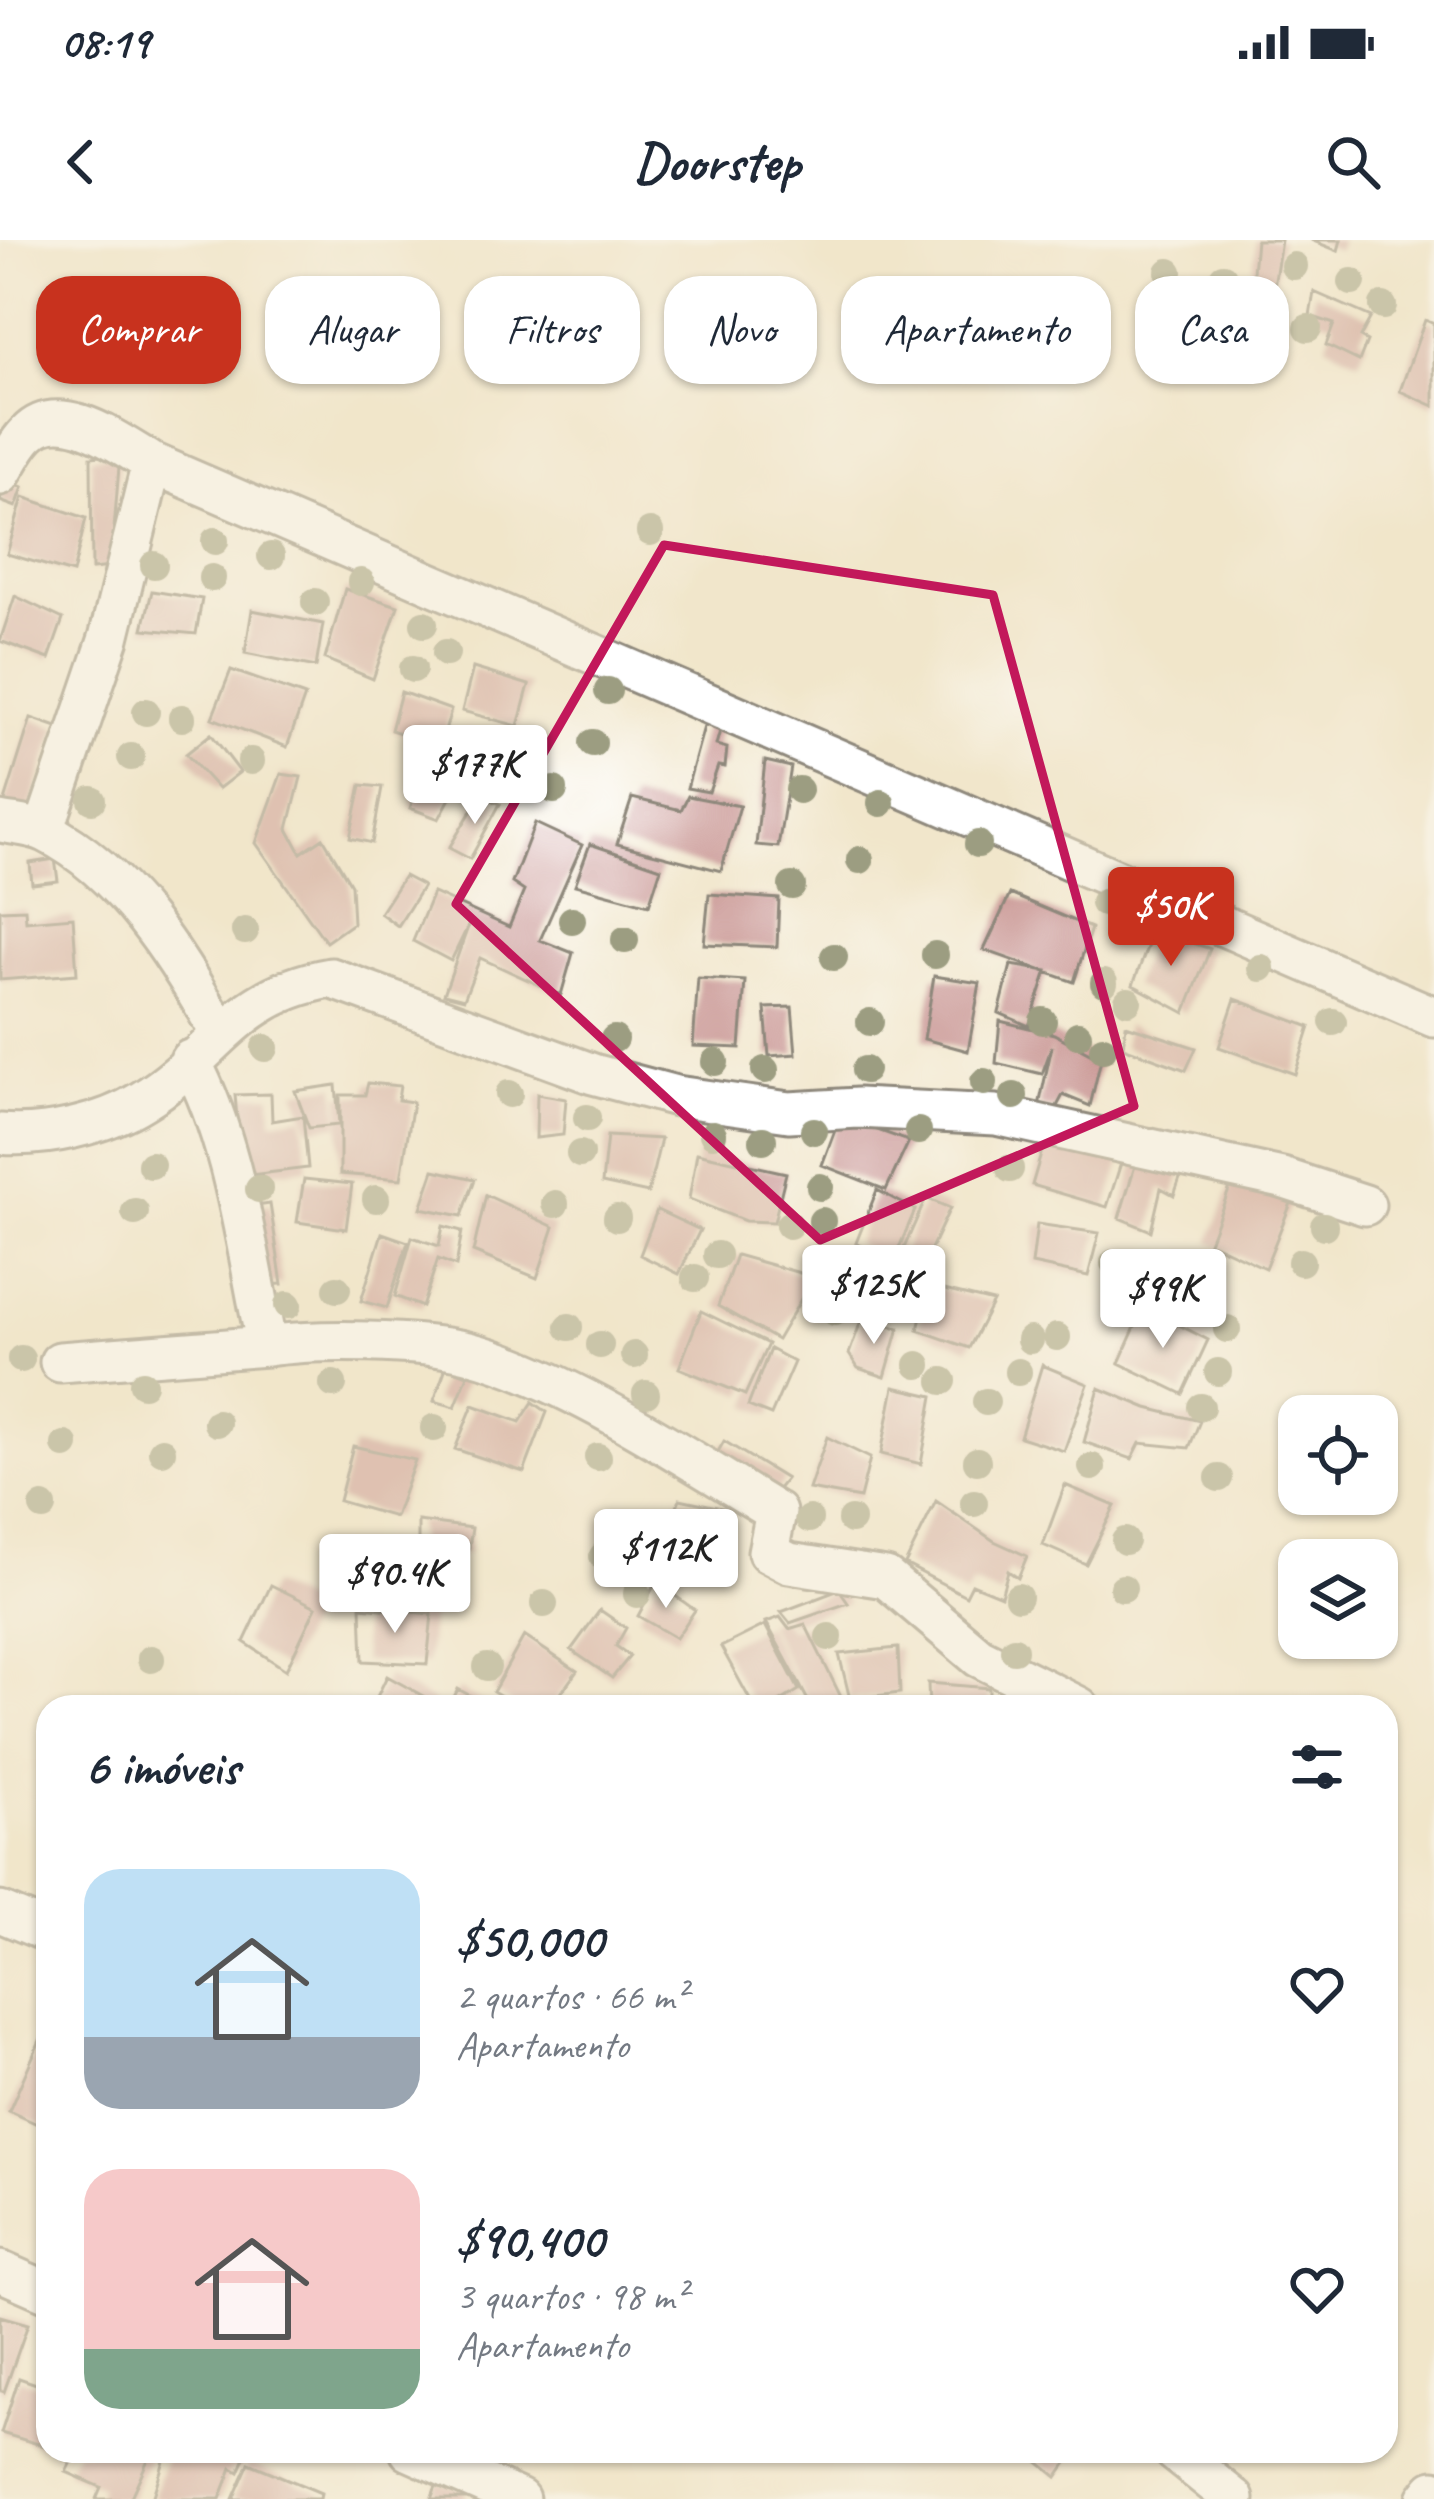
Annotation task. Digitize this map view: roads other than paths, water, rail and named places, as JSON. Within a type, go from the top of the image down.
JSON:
[{"type":"street","points":[[0,475],[29,430],[55,422],[82,424],[152,463],[1434,1017]]},
{"type":"street","points":[[44,830],[109,638],[152,463]]},
{"type":"street","points":[[0,822],[44,830],[92,864],[132,904],[185,970],[219,1031]]},
{"type":"street","points":[[0,1134],[27,1136],[116,1115],[143,1100],[219,1031],[294,984],[332,978],[637,1087],[789,1112],[858,1108],[996,1115],[1282,1178],[1365,1205]]},
{"type":"street","points":[[190,1060],[208,1095],[239,1206],[267,1346]]},
{"type":"street","points":[[60,1361],[296,1342],[466,1352],[553,1385],[776,1513],[768,1552],[789,1563],[886,1578],[979,1657],[1054,1695]]},
{"type":"street","points":[[0,1912],[36,1927]]},
{"type":"street","points":[[0,2271],[36,2287]]},
{"type":"street","points":[[437,2463],[519,2499]]},
{"type":"street","points":[[1189,2463],[1234,2499]]},
{"type":"street","points":[[1427,2499],[1434,2490]]}]
